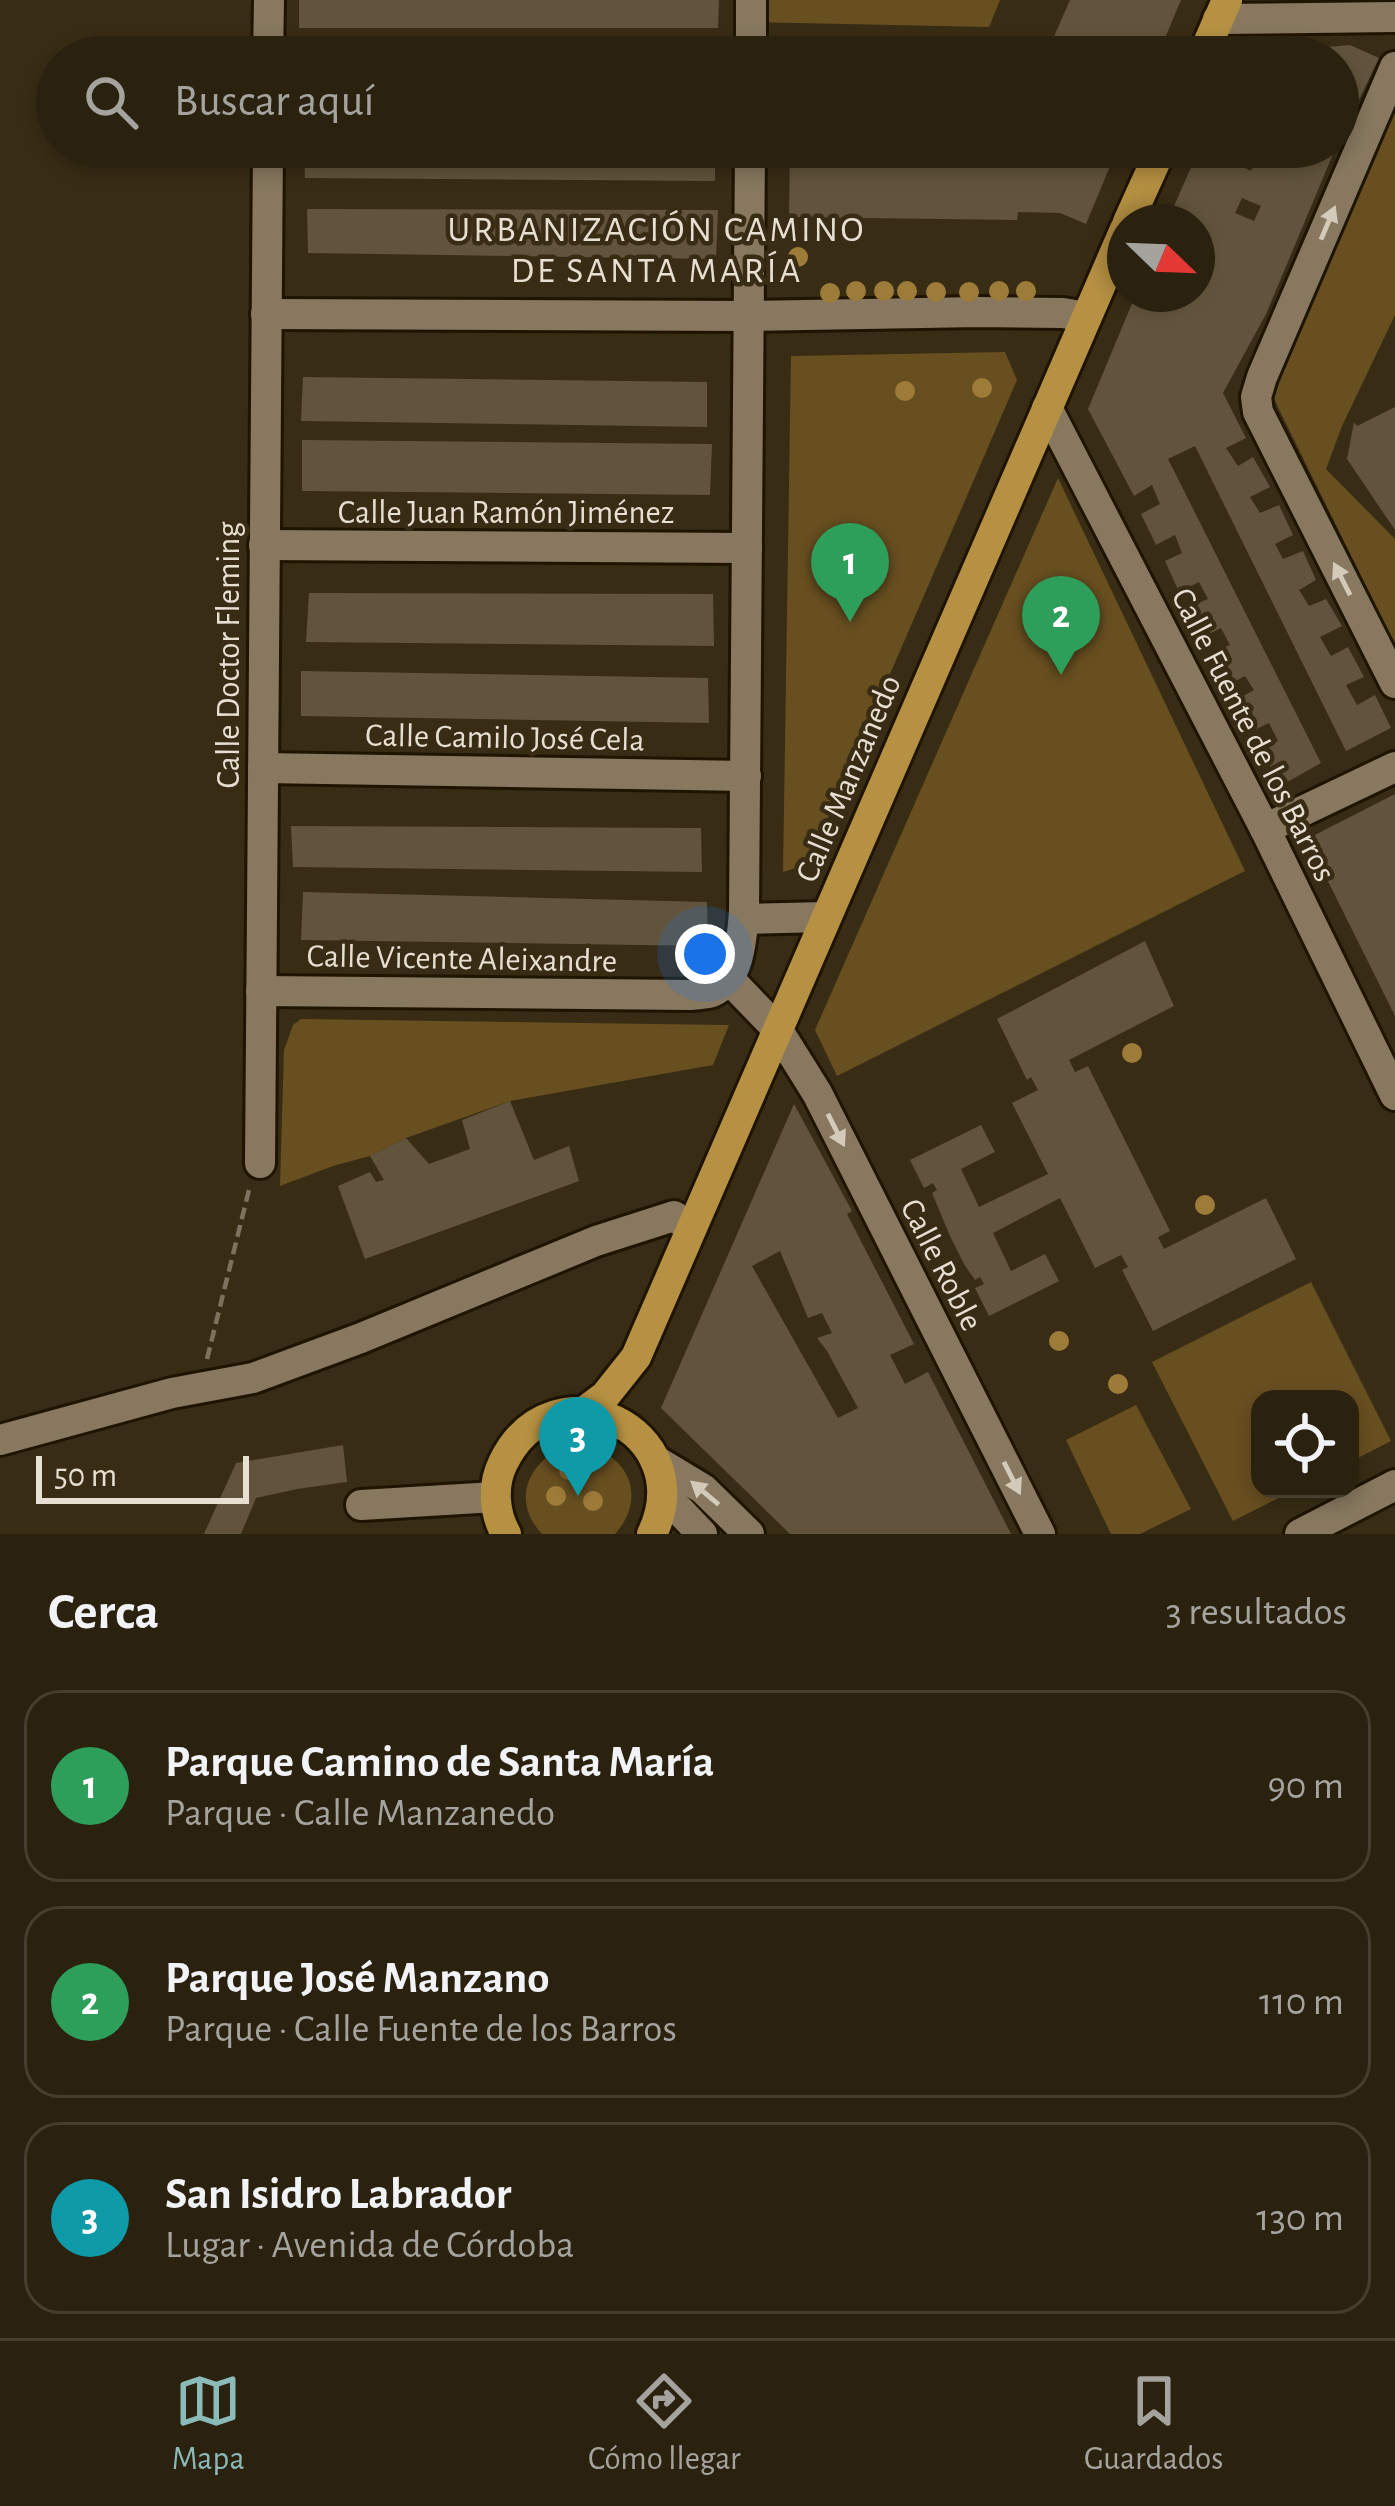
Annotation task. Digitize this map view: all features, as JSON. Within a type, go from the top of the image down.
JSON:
[{"type":"main road","name":"Calle Manzanedo","points":[[1137,204],[1153,168]]},
{"type":"main road","name":"Calle Manzanedo","points":[[584,1411],[605,1396],[636,1357],[1107,270]]},
{"type":"main road","name":"Calle Manzanedo","points":[[636,1357],[633,1410],[663,1493]]},
{"type":"main road","points":[[506,1534],[495,1498],[499,1470],[512,1445],[532,1426],[556,1414],[584,1411],[621,1423],[646,1447]]},
{"type":"main road","points":[[652,1534],[663,1493]]},
{"type":"street","points":[[268,36],[269,0]]},
{"type":"street","points":[[751,0],[751,36]]},
{"type":"street","points":[[1223,10],[1395,17]]},
{"type":"street","points":[[1359,151],[1395,67]]},
{"type":"street","name":"Calle Doctor Fleming","points":[[260,1163],[268,168]]},
{"type":"street","points":[[728,978],[744,919],[750,168]]},
{"type":"street","points":[[1352,168],[1256,397],[1258,412],[1395,683]]},
{"type":"street","points":[[266,314],[980,312],[1086,316]]},
{"type":"street","name":"Calle Fuente de los Barros","points":[[1047,408],[1395,1095]]},
{"type":"street","name":"Calle Juan Ramón Jiménez","points":[[264,544],[747,548]]},
{"type":"street","points":[[1264,829],[1395,767]]},
{"type":"street","name":"Calle Camilo José Cela","points":[[262,768],[746,776]]},
{"type":"street","points":[[744,919],[826,916]]},
{"type":"street","name":"Calle Vicente Aleixandre","points":[[261,992],[692,995],[714,992],[728,978]]},
{"type":"street","name":"Calle Roble","points":[[728,978],[777,1029],[817,1093],[1040,1534]]},
{"type":"street","points":[[0,1440],[253,1378],[647,1223],[674,1216],[691,1228]]},
{"type":"street","points":[[646,1447],[703,1489],[749,1534]]},
{"type":"street","points":[[1300,1534],[1395,1485]]},
{"type":"street","points":[[663,1493],[702,1534]]},
{"type":"street","points":[[362,1505],[495,1498]]},
{"type":"path","points":[[200,1388],[245,1199],[260,1163]]},
{"type":"shaded area","points":[[751,0],[1000,0],[989,27],[751,22]]},
{"type":"shaded area","points":[[1395,107],[1395,315],[1326,469],[1395,539],[1395,645],[1273,397]]},
{"type":"shaded area","points":[[1005,352],[1017,380],[808,864],[783,872],[791,356]]},
{"type":"shaded area","points":[[1058,478],[1245,871],[837,1076],[815,1030]]},
{"type":"shaded area","points":[[301,1019],[729,1025],[713,1065],[510,1101],[280,1186],[284,1050],[293,1025]]},
{"type":"shaded area","points":[[1311,1282],[1391,1441],[1359,1457],[1359,1390],[1251,1390],[1251,1498],[1278,1498],[1233,1521],[1152,1362]]},
{"type":"shaded area","points":[[1136,1405],[1191,1509],[1140,1534],[1111,1534],[1066,1440]]},
{"type":"shaded area","points":[[571,1444],[605,1453],[626,1474],[631,1503],[615,1534],[542,1534],[532,1521],[526,1494],[535,1469]]},
{"type":"building","points":[[299,0],[719,0],[718,28],[299,28]]},
{"type":"building","points":[[1070,0],[1181,0],[1166,36],[1054,36]]},
{"type":"building","points":[[1359,49],[1379,58],[1359,100]]},
{"type":"building","points":[[305,168],[715,168],[715,181],[305,178]]},
{"type":"building","points":[[790,168],[1109,168],[1086,224],[1060,213],[1018,212],[1017,220],[789,217]]},
{"type":"building","points":[[1191,168],[1327,168],[1266,314],[1223,393],[1246,438],[1226,448],[1238,466],[1253,457],[1270,487],[1250,497],[1260,513],[1279,505],[1293,535],[1275,544],[1283,559],[1303,551],[1316,580],[1299,590],[1309,606],[1326,599],[1342,626],[1320,637],[1331,656],[1348,647],[1364,677],[1346,685],[1357,705],[1375,695],[1391,728],[1346,751],[1195,446],[1168,459],[1321,763],[1280,786],[1261,749],[1278,741],[1269,723],[1252,731],[1234,701],[1254,690],[1245,676],[1228,685],[1210,653],[1230,645],[1221,628],[1203,637],[1189,607],[1208,599],[1199,582],[1179,592],[1165,561],[1182,553],[1175,535],[1156,545],[1141,514],[1160,504],[1152,485],[1134,496],[1088,409],[1128,312],[1215,312],[1215,204],[1175,204]],"holes":[[[1242,198],[1261,206],[1254,221],[1235,213]]]},
{"type":"building","points":[[307,209],[718,210],[716,259],[308,253]]},
{"type":"building","points":[[303,377],[707,382],[707,427],[301,421]]},
{"type":"building","points":[[1395,407],[1395,530],[1347,459],[1354,422],[1357,426]]},
{"type":"building","points":[[302,440],[712,444],[710,495],[302,491]]},
{"type":"building","points":[[309,593],[713,594],[714,646],[306,642]]},
{"type":"building","points":[[301,671],[708,678],[709,723],[301,716]]},
{"type":"building","points":[[1395,794],[1395,1016],[1307,839]]},
{"type":"building","points":[[291,826],[701,828],[702,872],[293,867]]},
{"type":"building","points":[[303,892],[707,902],[708,946],[301,940]]},
{"type":"building","points":[[1145,941],[1174,1006],[1069,1060],[1075,1072],[1088,1066],[1170,1231],[1158,1237],[1164,1249],[1266,1198],[1296,1259],[1153,1331],[1122,1270],[1128,1267],[1121,1255],[1095,1268],[1060,1198],[993,1233],[1011,1271],[1045,1254],[1059,1281],[989,1316],[975,1288],[984,1284],[980,1277],[975,1280],[950,1236],[932,1193],[937,1190],[933,1183],[924,1188],[910,1160],[981,1125],[995,1152],[961,1169],[979,1207],[1048,1174],[1012,1103],[1038,1090],[1031,1077],[1027,1080],[997,1019]]},
{"type":"building","points":[[510,1101],[534,1160],[569,1146],[579,1181],[365,1259],[338,1186],[370,1172],[376,1182],[384,1180],[370,1156],[406,1138],[429,1164],[470,1149],[462,1120]]},
{"type":"building","points":[[794,1104],[852,1211],[847,1214],[914,1344],[890,1355],[905,1384],[928,1372],[1011,1534],[790,1534],[661,1408]],"holes":[[[780,1251],[808,1318],[822,1313],[832,1333],[817,1338],[858,1408],[838,1418],[752,1266]]]},
{"type":"building","points":[[343,1445],[347,1482],[256,1498],[241,1534],[204,1534],[236,1463]]},
{"type":"place","name":"Parque Camino de Santa María","points":[[850,622]]},
{"type":"place","name":"Parque José Manzano","points":[[1061,675]]},
{"type":"place","name":"San Isidro Labrador","points":[[578,1496]]},
{"type":"district","name":"URBANIZACIÓN CAMINO DE SANTA MARÍA","points":[[657,248]]}]
